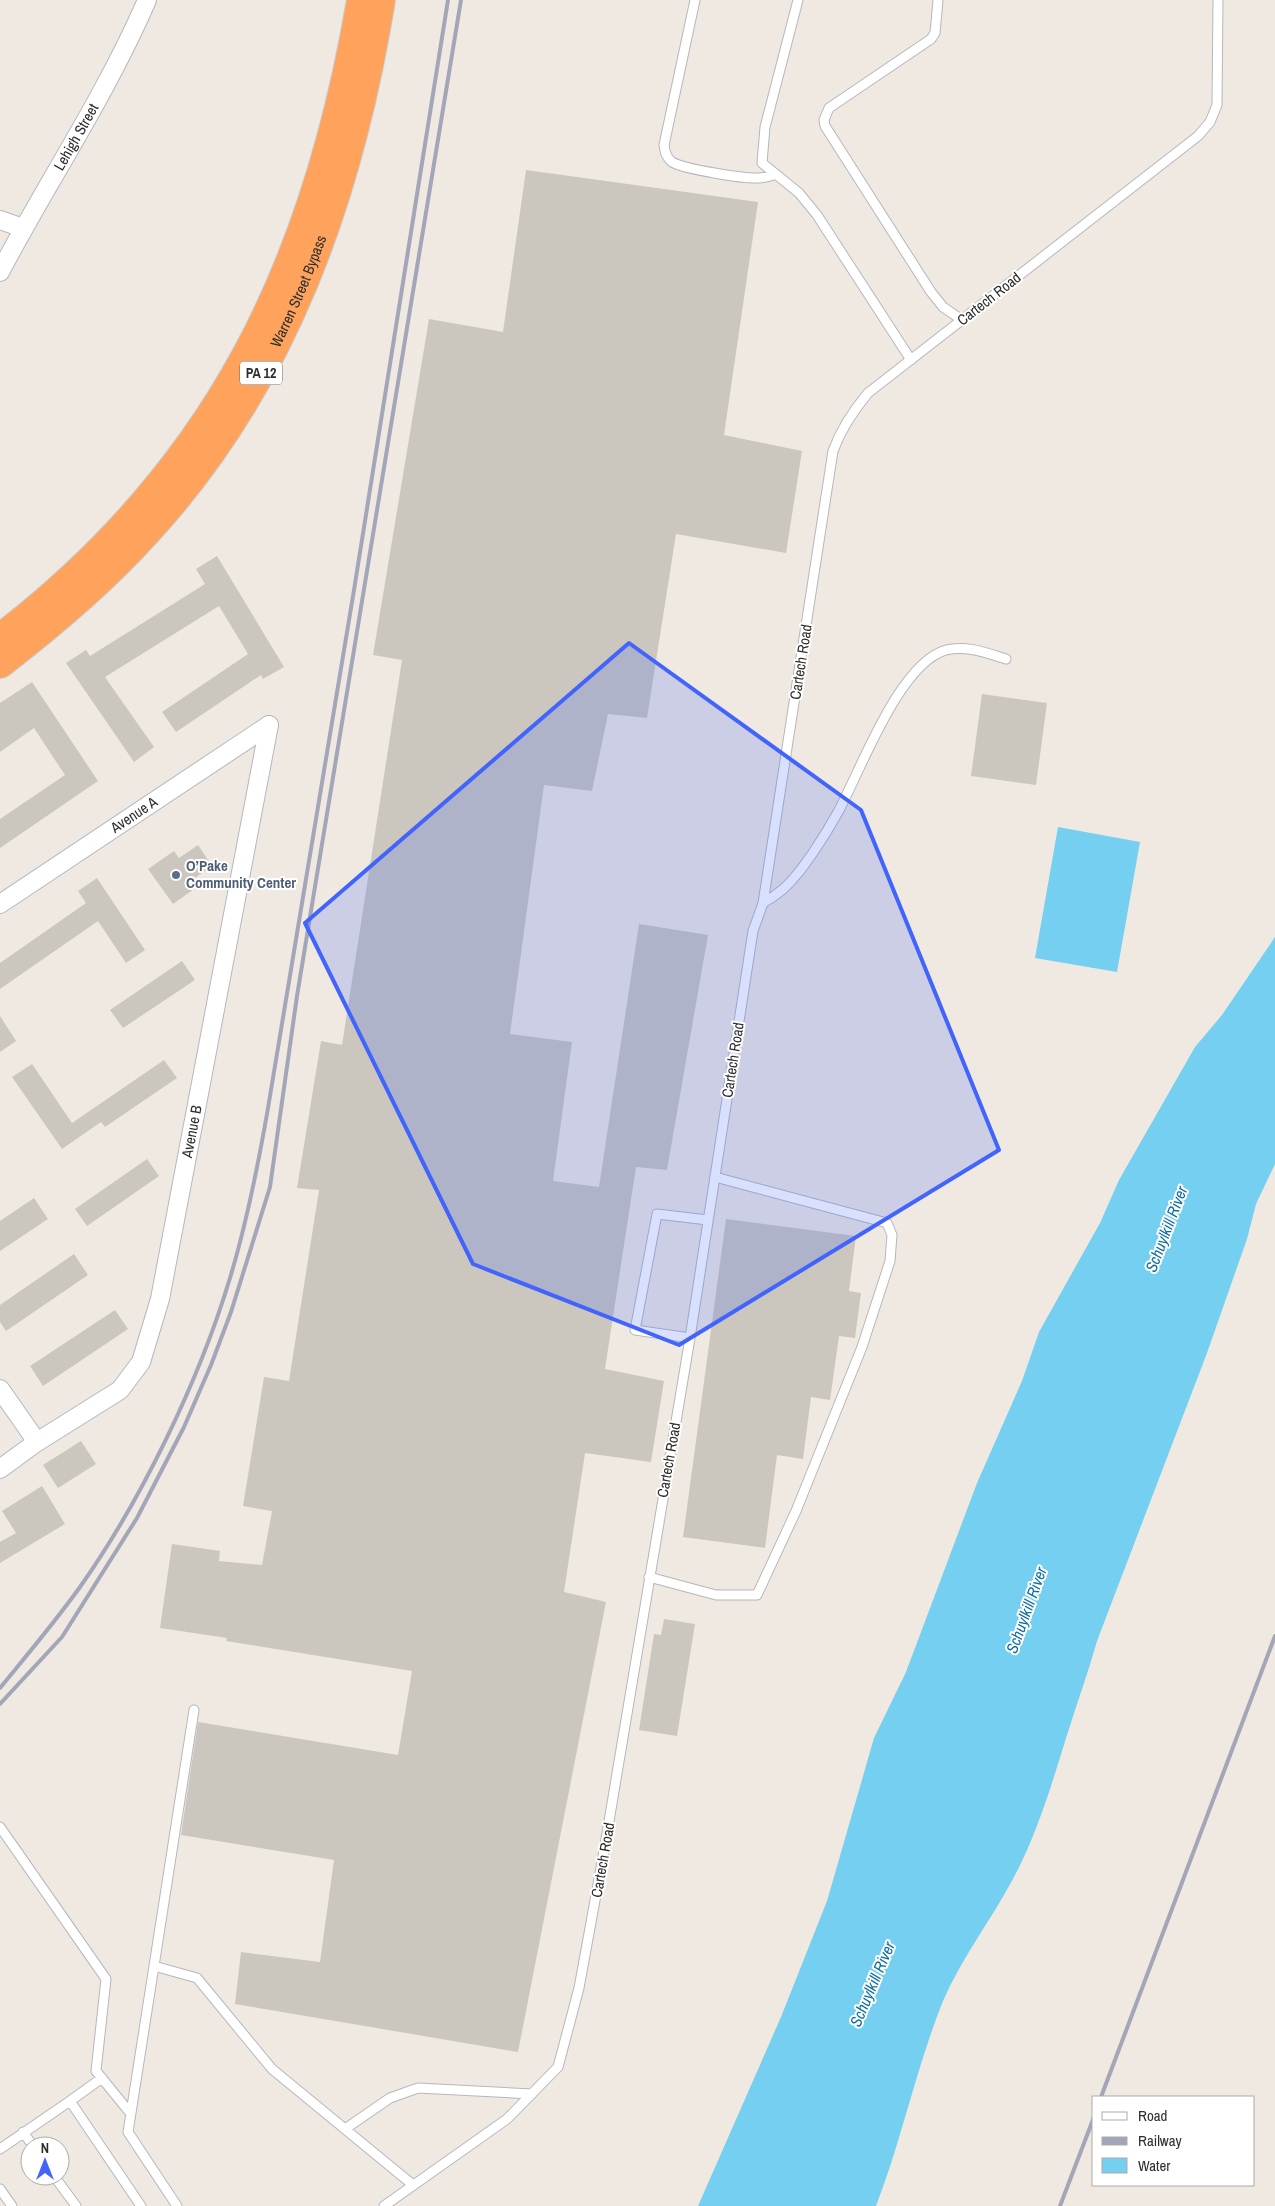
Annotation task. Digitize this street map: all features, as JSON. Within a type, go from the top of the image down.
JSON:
[{"type":"highway","name":"Warren Street Bypass","points":[[0,638],[52,596],[131,518],[190,446],[240,369],[282,284],[315,196],[335,125],[360,0]]},
{"type":"highway","name":"Warren Street Bypass","points":[[0,664],[66,611],[147,533],[207,458],[258,379],[301,292],[335,203],[355,130],[382,0]]},
{"type":"street","name":"Lehigh Street","points":[[0,272],[23,228],[80,132],[147,0]]},
{"type":"street","points":[[0,220],[23,228]]},
{"type":"street","name":"Avenue A","points":[[0,904],[269,725]]},
{"type":"street","name":"Avenue B","points":[[0,1468],[37,1442],[120,1390],[141,1362],[160,1299],[269,725]]},
{"type":"street","points":[[0,1389],[37,1442]]},
{"type":"lane","points":[[695,0],[664,145],[666,155],[672,162],[684,167],[749,178],[774,175]]},
{"type":"lane","points":[[798,0],[764,127],[762,163],[774,175],[799,193],[817,214],[911,360]]},
{"type":"lane","points":[[938,0],[935,33],[931,39],[829,108],[824,120],[825,126],[931,292],[943,307],[962,320]]},
{"type":"lane","name":"Cartech Road","points":[[384,2206],[508,2119],[558,2067],[579,1988],[604,1852],[690,1338],[753,931],[764,903],[834,451],[845,423],[868,393],[1198,136],[1210,122],[1217,105],[1218,0]]},
{"type":"lane","points":[[764,903],[783,889],[795,876],[827,829],[837,813],[895,698],[917,670],[938,654],[947,650],[976,650],[1006,659]]},
{"type":"lane","points":[[649,1578],[716,1594],[757,1594],[796,1510],[828,1433],[862,1347],[890,1261],[892,1234],[887,1223],[715,1177]]},
{"type":"lane","points":[[690,1338],[635,1330],[657,1214],[708,1220]]},
{"type":"lane","points":[[178,2206],[128,2132],[194,1710]]},
{"type":"lane","points":[[0,1828],[106,1979],[96,2071],[131,2114]]},
{"type":"lane","points":[[154,1966],[197,1978],[272,2069],[413,2185]]},
{"type":"lane","points":[[0,2149],[102,2078]]},
{"type":"lane","points":[[345,2129],[390,2098],[418,2088],[532,2094]]},
{"type":"lane","points":[[70,2101],[141,2206]]},
{"type":"lane","points":[[23,2132],[26,2136]]},
{"type":"lane","points":[[61,2186],[76,2206]]},
{"type":"lane","points":[[0,2189],[12,2206]]},
{"type":"highlighted area","points":[[629,643],[861,810],[999,1150],[679,1345],[473,1264],[305,923]]},
{"type":"water","points":[[1058,827],[1140,842],[1117,972],[1035,958]]},
{"type":"water","name":"Schuylkill River","points":[[1275,937],[1275,1164],[1256,1204],[1247,1239],[1207,1353],[1097,1641],[1037,1825],[1014,1877],[959,1969],[943,2001],[933,2026],[894,2155],[876,2206],[698,2206],[781,2017],[827,1901],[874,1738],[906,1672],[977,1483],[1022,1381],[1039,1332],[1100,1223],[1119,1180],[1195,1047],[1222,1015]]},
{"type":"building","points":[[526,170],[758,202],[724,435],[802,451],[786,553],[676,534],[647,718],[608,714],[592,791],[544,785],[510,1034],[572,1042],[553,1181],[599,1187],[639,924],[708,935],[667,1170],[636,1167],[605,1369],[664,1381],[651,1462],[585,1453],[564,1592],[606,1602],[518,2052],[235,2004],[241,1952],[320,1962],[334,1860],[181,1835],[198,1722],[398,1755],[412,1671],[226,1641],[227,1638],[160,1628],[172,1544],[220,1551],[219,1561],[262,1565],[272,1511],[243,1506],[264,1377],[289,1381],[319,1190],[297,1188],[321,1041],[342,1045],[402,660],[373,655],[429,319],[503,332]]},
{"type":"building","points":[[217,556],[284,667],[263,679],[261,675],[176,732],[162,712],[248,654],[219,606],[105,677],[154,747],[134,762],[66,663],[86,650],[90,656],[205,584],[196,569]]},
{"type":"building","points":[[32,682],[98,781],[0,848],[0,819],[65,775],[34,728],[0,752],[0,703]]},
{"type":"building","points":[[982,694],[1047,703],[1036,785],[971,776]]},
{"type":"building","name":"O’Pake Community Center","points":[[198,845],[212,866],[192,880],[197,887],[173,904],[148,869],[174,851],[179,858]]},
{"type":"building","points":[[97,878],[145,950],[126,963],[98,921],[0,989],[0,963],[86,903],[78,891]]},
{"type":"building","points":[[182,961],[195,980],[123,1028],[110,1010]]},
{"type":"building","points":[[0,1016],[16,1041],[0,1052]]},
{"type":"building","points":[[164,1060],[177,1078],[105,1127],[101,1122],[62,1149],[12,1077],[32,1064],[72,1123]]},
{"type":"building","points":[[147,1159],[159,1176],[87,1226],[75,1209]]},
{"type":"building","points":[[34,1198],[48,1219],[0,1251],[0,1221]]},
{"type":"building","points":[[726,1219],[856,1236],[849,1291],[861,1293],[855,1338],[839,1336],[830,1400],[811,1397],[803,1459],[777,1455],[765,1548],[683,1537]]},
{"type":"building","points":[[74,1254],[88,1275],[6,1331],[0,1322],[0,1305]]},
{"type":"building","points":[[115,1310],[128,1329],[43,1386],[30,1366]]},
{"type":"building","points":[[81,1441],[96,1464],[58,1488],[43,1465]]},
{"type":"building","points":[[42,1486],[65,1524],[0,1563],[0,1542],[16,1533],[2,1511]]},
{"type":"building","points":[[664,1619],[695,1624],[677,1736],[639,1730],[654,1634],[661,1635]]},
{"type":"railway","points":[[0,1688],[80,1587],[103,1553],[147,1478],[167,1438],[202,1357],[230,1278],[242,1236],[268,1108],[354,590],[448,0]]},
{"type":"railway","points":[[0,1704],[62,1637],[137,1518],[184,1427],[211,1365],[231,1312],[270,1187],[297,996],[461,0]]},
{"type":"railway","points":[[1101,2096],[1275,1636]]},
{"type":"railway","points":[[1060,2206],[1092,2122]]},
{"type":"place","name":"O’Pake Community Center","points":[[176,875]]}]
